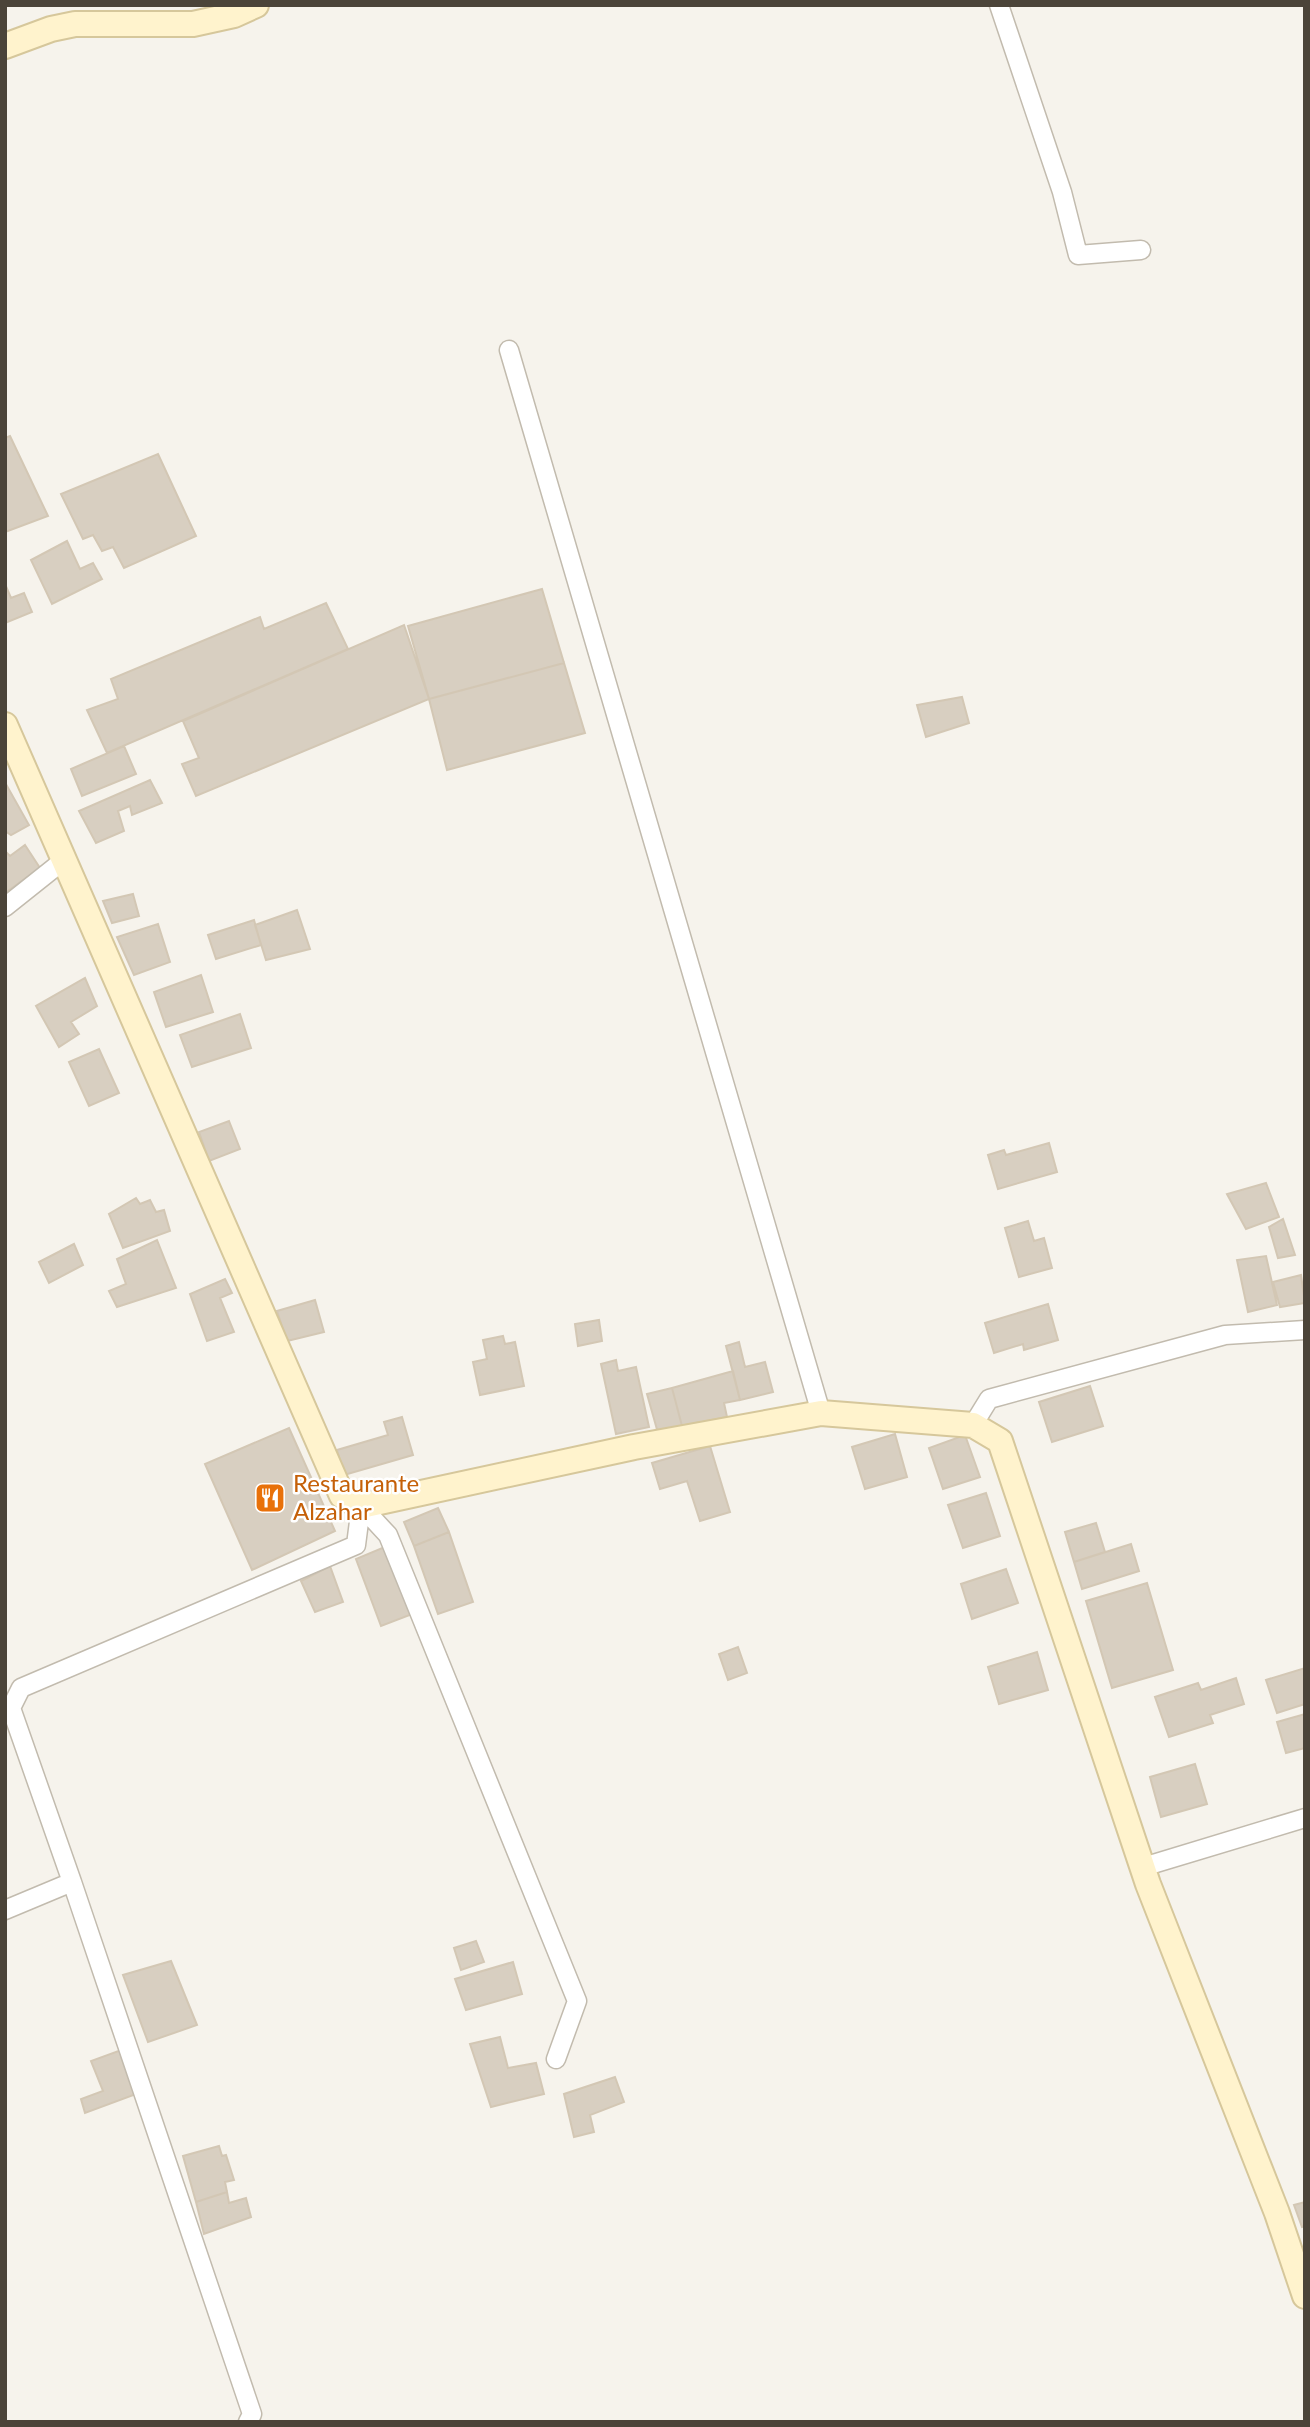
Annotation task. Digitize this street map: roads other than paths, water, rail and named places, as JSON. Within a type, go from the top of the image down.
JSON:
[{"type":"main road","points":[[5,46],[38,33],[75,24],[175,25],[209,13],[256,5]]},
{"type":"main road","points":[[5,725],[342,1496],[361,1506],[634,1447],[821,1413],[973,1425],[1000,1441],[1143,1867],[1277,2213],[1305,2295]]},
{"type":"street","points":[[999,5],[1062,192],[1078,254],[1141,250]]},
{"type":"street","points":[[509,350],[821,1413]]},
{"type":"street","points":[[5,907],[64,860]]},
{"type":"street","points":[[973,1425],[989,1399],[1225,1335],[1305,1330]]},
{"type":"street","points":[[248,2422],[252,2414],[11,1708],[22,1688],[356,1545],[361,1506]]},
{"type":"street","points":[[361,1506],[388,1535],[577,2001],[556,2059]]},
{"type":"street","points":[[1143,1867],[1305,1818]]},
{"type":"street","points":[[5,1910],[72,1882]]},
{"type":"place","name":"Restaurante Alzahar","points":[[270,1498]]}]
